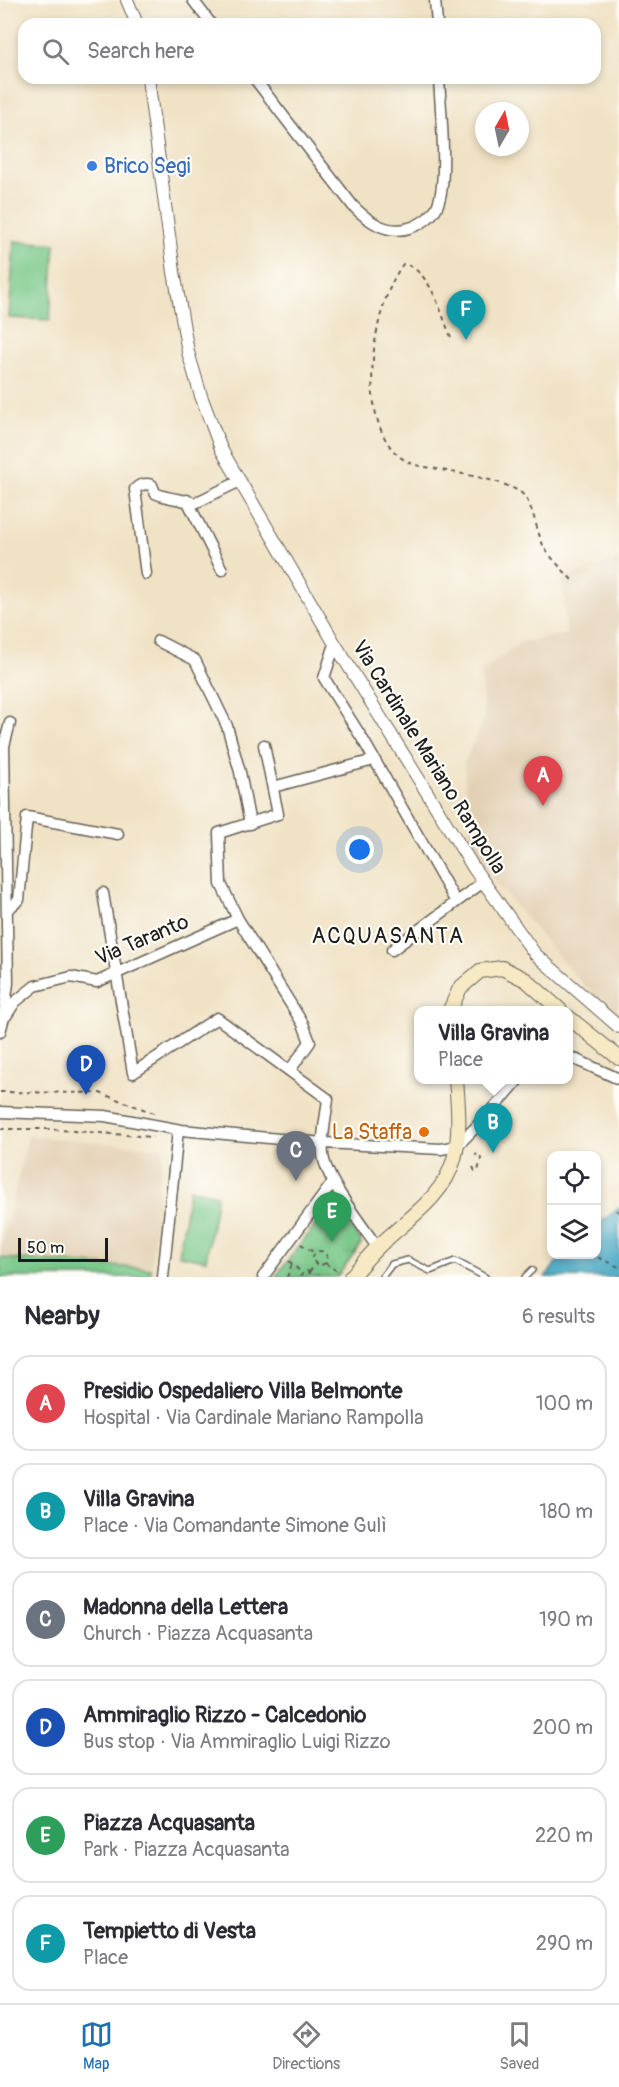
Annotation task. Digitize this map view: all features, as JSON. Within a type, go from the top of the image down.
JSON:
[{"type":"main road","points":[[452,1006],[460,988],[480,970],[502,968],[525,980],[554,1006]]},
{"type":"main road","points":[[573,1021],[619,1058]]},
{"type":"main road","points":[[345,1275],[437,1192],[447,1177],[457,1146],[456,1084]]},
{"type":"street","points":[[128,0],[135,18]]},
{"type":"street","points":[[193,0],[207,18]]},
{"type":"street","points":[[435,0],[436,18]]},
{"type":"street","name":"Via Cardinale Mariano Rampolla","points":[[149,84],[174,272],[188,352],[201,396],[221,448],[335,644],[483,882],[535,954],[619,1027]]},
{"type":"street","points":[[259,84],[353,206],[368,221],[387,228],[403,230],[417,226],[435,210],[441,195],[443,178],[439,84]]},
{"type":"street","points":[[146,574],[135,489],[139,485],[152,485],[155,493],[195,503],[240,482]]},
{"type":"street","points":[[187,500],[222,570]]},
{"type":"street","points":[[158,641],[195,660],[199,667],[227,726],[240,771],[250,824]]},
{"type":"street","points":[[335,644],[324,678],[456,902]]},
{"type":"street","points":[[0,1032],[8,983],[4,746],[10,723]]},
{"type":"street","points":[[264,745],[278,814],[219,833],[221,885],[238,919],[303,1024],[310,1042],[291,1071]]},
{"type":"street","points":[[273,787],[374,760]]},
{"type":"street","points":[[7,910],[19,900],[27,817],[118,834]]},
{"type":"street","points":[[392,950],[483,882]]},
{"type":"street","points":[[103,893],[133,1072],[217,1018],[291,1071],[328,1099],[324,1163],[333,1182],[377,1247]]},
{"type":"street","name":"Via Taranto","points":[[3,1021],[15,1002],[35,986],[71,977],[97,982],[238,919]]},
{"type":"street","points":[[573,1058],[619,1078]]},
{"type":"street","points":[[0,1112],[105,1116],[178,1130],[324,1143],[446,1149],[457,1146],[515,1084]]},
{"type":"street","points":[[163,1277],[178,1130]]},
{"type":"street","points":[[263,1277],[333,1182]]},
{"type":"lane","points":[[382,1277],[392,1264],[408,1260],[430,1271],[455,1261],[484,1277]]},
{"type":"lane","points":[[525,1277],[532,1270]]},
{"type":"path","points":[[451,338],[433,292],[424,277],[411,266],[403,264],[397,272],[388,295],[375,344],[372,401],[378,427],[391,450],[411,463],[505,484],[523,493],[544,548],[572,580]]},
{"type":"path","points":[[0,1092],[100,1093],[163,1116]]},
{"type":"path","points":[[473,1167],[475,1171],[478,1171],[481,1159],[479,1154],[475,1155]]},
{"type":"path","points":[[301,1244],[315,1253],[319,1251],[326,1254],[325,1263]]},
{"type":"path","points":[[315,1253],[313,1257],[316,1264]]},
{"type":"path","points":[[601,1259],[619,1267]]},
{"type":"path","points":[[288,1260],[301,1275],[309,1272],[316,1264]]},
{"type":"path","points":[[316,1264],[325,1263],[345,1275]]},
{"type":"path","points":[[287,1277],[292,1264]]},
{"type":"path","points":[[309,1272],[312,1277]]},
{"type":"shaded area","points":[[619,560],[619,1016],[579,980],[471,850],[464,763],[484,719],[481,672],[521,642],[566,635],[563,578]]},
{"type":"shaded area","points":[[28,1136],[163,1148],[151,1269],[0,1258]]},
{"type":"green space","points":[[14,241],[55,244],[50,320],[9,318]]},
{"type":"green space","points":[[189,1189],[217,1195],[206,1260],[179,1255]]},
{"type":"green space","points":[[331,1205],[361,1240],[361,1244],[337,1277],[275,1277]]},
{"type":"green space","points":[[0,1258],[151,1269],[150,1277],[0,1277]]},
{"type":"water","points":[[619,1208],[619,1277],[545,1277],[560,1259],[601,1259],[601,1222]]},
{"type":"place","name":"Brico Segi","points":[[92,166]]},
{"type":"place","name":"Tempietto di Vesta","points":[[466,340]]},
{"type":"place","name":"Presidio Ospedaliero Villa Belmonte","points":[[543,806]]},
{"type":"place","name":"Ammiraglio Rizzo - Calcedonio","points":[[86,1095]]},
{"type":"place","name":"La Staffa","points":[[424,1132]]},
{"type":"place","name":"Villa Gravina","points":[[493,1153]]},
{"type":"place","name":"Madonna della Lettera","points":[[296,1181]]},
{"type":"place","name":"Piazza Acquasanta","points":[[332,1242]]},
{"type":"district","name":"ACQUASANTA","points":[[388,936]]}]
